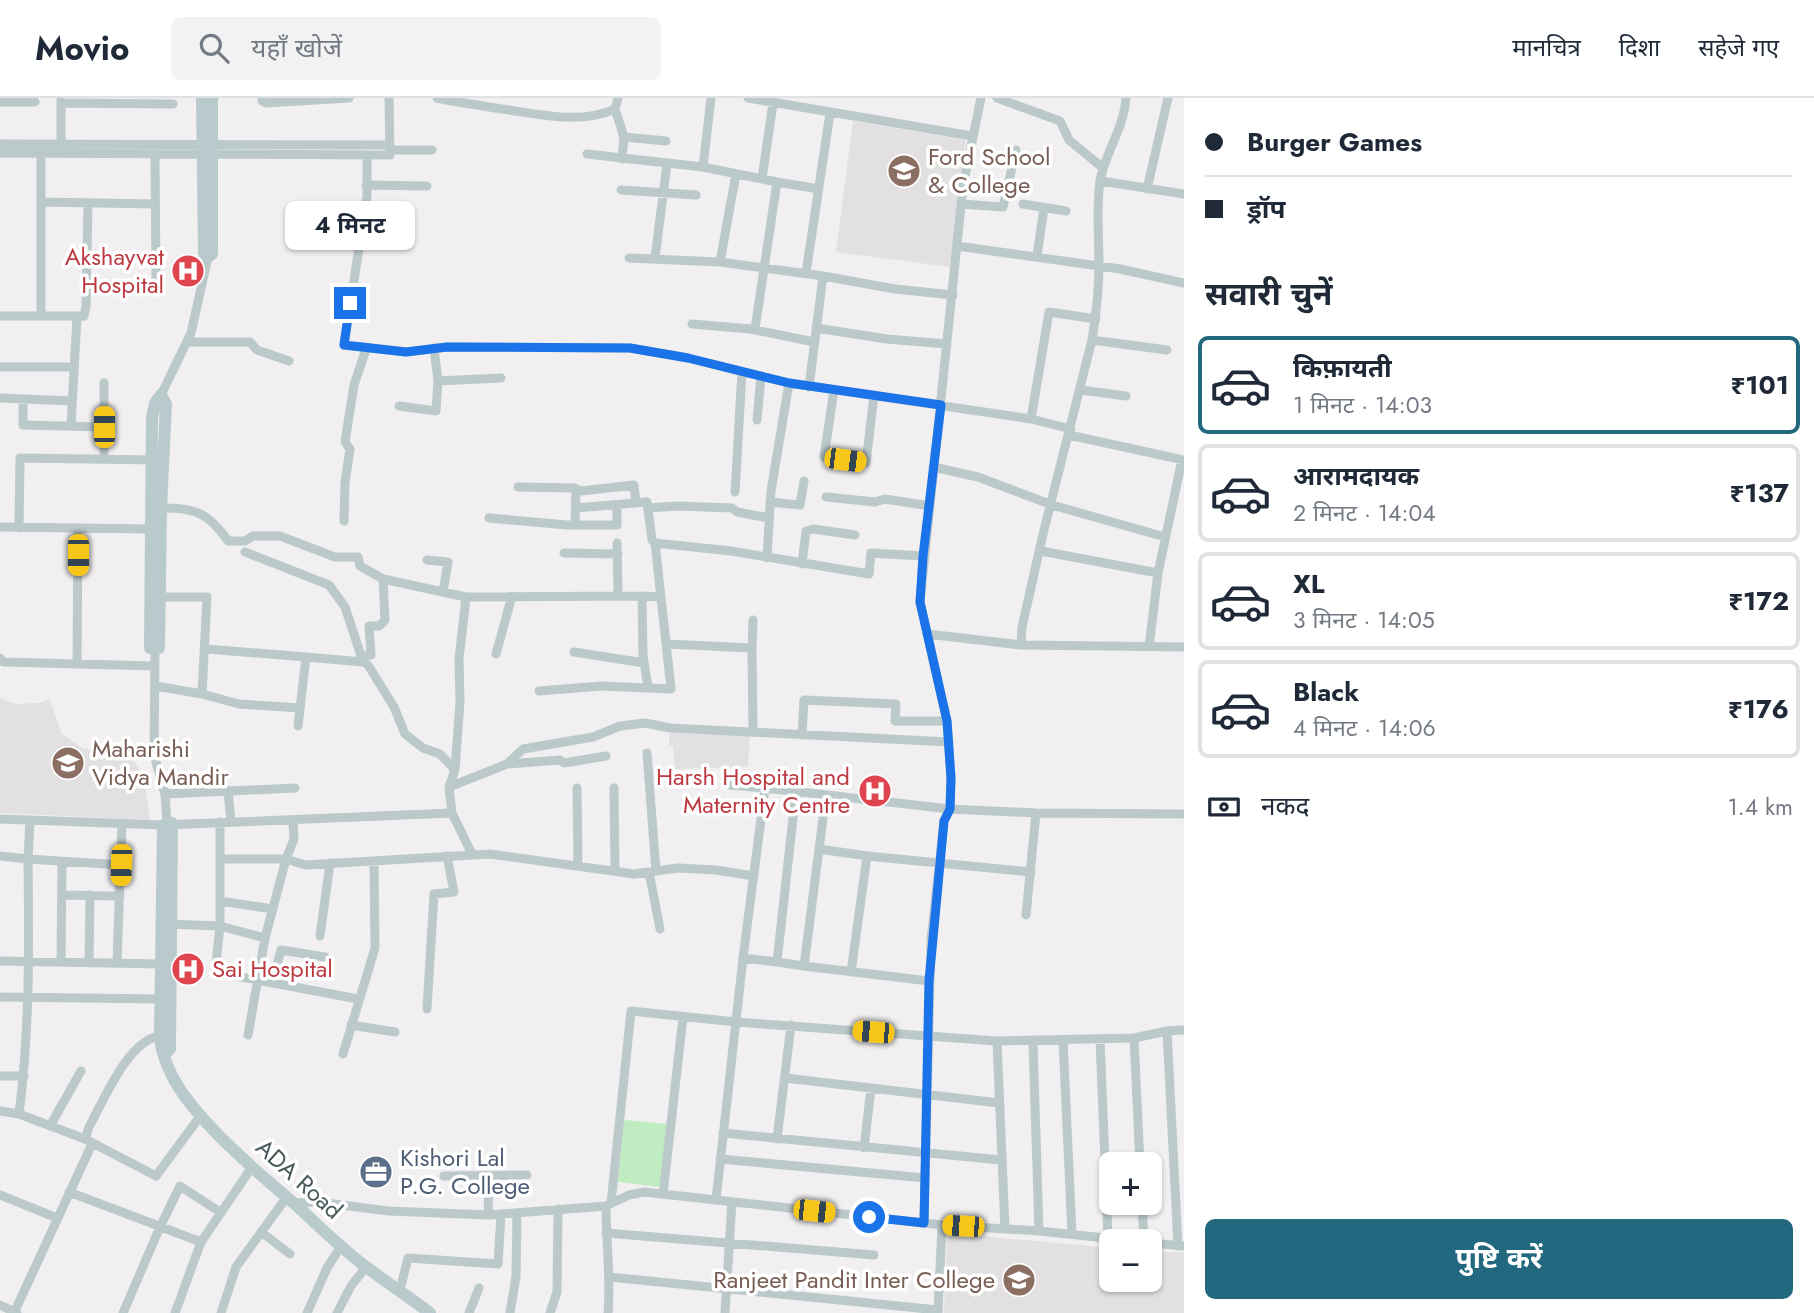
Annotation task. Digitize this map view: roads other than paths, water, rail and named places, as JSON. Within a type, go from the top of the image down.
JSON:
[{"type":"street","points":[[202,98],[207,149]]},
{"type":"street","points":[[165,1054],[170,1049],[167,824],[165,794],[155,755],[157,460],[166,404],[161,395],[191,333],[208,257],[204,253],[207,149],[212,98]]},
{"type":"street","points":[[262,98],[262,101],[267,103],[349,98]]},
{"type":"street","points":[[389,98],[390,150]]},
{"type":"street","points":[[437,98],[551,116],[585,117],[615,109]]},
{"type":"street","points":[[618,98],[615,109],[624,137],[622,159]]},
{"type":"street","points":[[703,167],[711,98]]},
{"type":"street","points":[[748,98],[972,136]]},
{"type":"street","points":[[924,1223],[929,981],[944,821],[950,809],[947,721],[920,602],[961,204],[981,98]]},
{"type":"street","points":[[997,98],[1060,121],[1069,140],[1103,168]]},
{"type":"street","points":[[1021,645],[1022,627],[1082,390],[1092,340],[1099,267],[1098,215],[1101,181],[1126,98]]},
{"type":"street","points":[[1147,189],[1168,98]]},
{"type":"street","points":[[61,144],[61,100],[160,101],[173,104]]},
{"type":"street","points":[[0,102],[29,101]]},
{"type":"street","points":[[762,179],[773,103]]},
{"type":"street","points":[[806,273],[830,113]]},
{"type":"street","points":[[624,137],[666,141]]},
{"type":"street","points":[[0,144],[366,155],[390,150]]},
{"type":"street","points":[[0,153],[155,153],[207,149],[432,150]]},
{"type":"street","points":[[961,204],[1003,207],[1016,150]]},
{"type":"street","points":[[41,153],[41,316]]},
{"type":"street","points":[[155,153],[156,281]]},
{"type":"street","points":[[587,154],[703,167],[819,189]]},
{"type":"street","points":[[366,155],[367,196],[344,345],[406,352],[434,348],[630,348],[688,358],[809,387],[1031,419],[1070,432],[1183,460],[1158,573],[1149,647]]},
{"type":"street","points":[[655,258],[667,164]]},
{"type":"street","points":[[720,262],[736,174]]},
{"type":"street","points":[[1101,181],[1184,194]]},
{"type":"street","points":[[755,329],[777,182]]},
{"type":"street","points":[[366,185],[427,186]]},
{"type":"street","points":[[621,190],[696,195]]},
{"type":"street","points":[[41,202],[154,204]]},
{"type":"street","points":[[0,316],[83,316],[86,306],[88,203]]},
{"type":"street","points":[[1023,204],[1066,211]]},
{"type":"street","points":[[1037,256],[1044,208]]},
{"type":"street","points":[[957,246],[1037,256],[1184,283]]},
{"type":"street","points":[[629,258],[720,262],[806,273],[895,289],[953,295]]},
{"type":"street","points":[[809,387],[822,276]]},
{"type":"street","points":[[1031,419],[1049,312],[1096,319]]},
{"type":"street","points":[[71,426],[77,317]]},
{"type":"street","points":[[692,324],[755,329],[814,342]]},
{"type":"street","points":[[816,328],[887,339],[947,344]]},
{"type":"street","points":[[1092,340],[1167,350]]},
{"type":"street","points":[[187,342],[250,342],[257,350],[289,361]]},
{"type":"street","points":[[399,405],[436,411],[438,381],[434,348]]},
{"type":"street","points":[[344,521],[345,483],[350,449],[345,442],[354,385],[366,349]]},
{"type":"street","points":[[0,367],[74,367]]},
{"type":"street","points":[[735,492],[742,372]]},
{"type":"street","points":[[757,420],[761,376]]},
{"type":"street","points":[[438,381],[501,378]]},
{"type":"street","points":[[104,383],[104,458]]},
{"type":"street","points":[[767,558],[770,502],[789,383]]},
{"type":"street","points":[[834,390],[824,457],[866,463],[874,395]]},
{"type":"street","points":[[1082,390],[1126,397]]},
{"type":"street","points":[[0,398],[72,401]]},
{"type":"street","points":[[23,399],[23,425],[104,427]]},
{"type":"street","points":[[19,528],[20,458],[157,460]]},
{"type":"street","points":[[155,649],[159,597],[155,529],[161,508],[157,460]]},
{"type":"street","points":[[933,467],[978,477],[1052,505],[1166,537]]},
{"type":"street","points":[[770,502],[800,505],[804,481]]},
{"type":"street","points":[[518,487],[581,491],[634,485],[636,503]]},
{"type":"street","points":[[575,525],[576,489]]},
{"type":"street","points":[[826,497],[875,502],[885,499],[930,506]]},
{"type":"street","points":[[538,691],[601,686],[671,689],[655,543],[652,540],[647,502],[576,508]]},
{"type":"street","points":[[489,518],[575,525],[617,525],[617,505]]},
{"type":"street","points":[[161,508],[180,508],[199,513],[213,520],[228,541],[245,541],[253,536],[280,537],[335,557],[358,557],[360,566],[383,579],[466,597],[659,597]]},
{"type":"street","points":[[648,508],[732,508],[737,512],[769,518]]},
{"type":"street","points":[[0,527],[155,529]]},
{"type":"street","points":[[77,664],[78,528]]},
{"type":"street","points":[[802,564],[806,530],[813,528],[855,535]]},
{"type":"street","points":[[617,543],[618,596]]},
{"type":"street","points":[[655,543],[731,551],[869,574],[871,553],[923,556]]},
{"type":"street","points":[[1041,551],[1158,573]]},
{"type":"street","points":[[245,552],[329,585],[345,607],[362,659],[394,707],[405,734],[423,748],[440,754],[455,770]]},
{"type":"street","points":[[564,553],[618,554]]},
{"type":"street","points":[[427,560],[448,562],[443,592]]},
{"type":"street","points":[[206,649],[362,659],[371,654],[369,626],[379,626],[385,620],[383,579]]},
{"type":"street","points":[[496,654],[512,596]]},
{"type":"street","points":[[642,596],[644,663],[648,687]]},
{"type":"street","points":[[159,597],[207,597],[202,694]]},
{"type":"street","points":[[466,597],[458,659],[460,701],[455,770],[449,787],[452,813],[472,855]]},
{"type":"street","points":[[753,620],[753,733]]},
{"type":"street","points":[[927,634],[1021,645],[1184,647]]},
{"type":"street","points":[[667,643],[752,648]]},
{"type":"street","points":[[574,652],[644,663]]},
{"type":"street","points":[[298,726],[306,657]]},
{"type":"street","points":[[0,658],[4,662],[155,666]]},
{"type":"street","points":[[156,686],[239,704],[300,708]]},
{"type":"street","points":[[802,735],[804,700],[896,704],[895,740]]},
{"type":"street","points":[[895,720],[947,721]]},
{"type":"street","points":[[507,764],[523,749],[593,737],[620,726],[645,723],[670,728],[949,743]]},
{"type":"street","points":[[647,753],[653,871],[660,929]]},
{"type":"street","points":[[449,787],[507,764],[560,760],[565,763],[606,756]]},
{"type":"street","points":[[730,785],[950,809],[1036,813],[1184,814]]},
{"type":"street","points":[[165,794],[295,788]]},
{"type":"street","points":[[577,788],[578,866]]},
{"type":"street","points":[[614,788],[615,871]]},
{"type":"street","points":[[716,1200],[765,788]]},
{"type":"street","points":[[228,790],[231,822]]},
{"type":"street","points":[[778,962],[796,791]]},
{"type":"street","points":[[804,966],[826,794]]},
{"type":"street","points":[[0,819],[167,824],[452,813]]},
{"type":"street","points":[[1026,915],[1036,813]]},
{"type":"street","points":[[19,1114],[28,998],[30,820]]},
{"type":"street","points":[[248,1035],[265,938],[286,859],[295,839],[293,820]]},
{"type":"street","points":[[220,822],[220,926],[215,972],[358,999]]},
{"type":"street","points":[[117,963],[122,824]]},
{"type":"street","points":[[819,849],[1031,872]]},
{"type":"street","points":[[220,859],[286,859],[305,865],[490,854],[634,874],[678,868],[754,876]]},
{"type":"street","points":[[0,856],[62,863],[121,865]]},
{"type":"street","points":[[427,1009],[434,894],[454,892],[447,856]]},
{"type":"street","points":[[851,972],[867,856]]},
{"type":"street","points":[[343,1054],[375,948],[374,861]]},
{"type":"street","points":[[61,962],[62,863]]},
{"type":"street","points":[[320,936],[330,863]]},
{"type":"street","points":[[62,895],[120,896]]},
{"type":"street","points":[[89,963],[90,895]]},
{"type":"street","points":[[220,901],[273,909]]},
{"type":"street","points":[[167,924],[220,926],[265,938]]},
{"type":"street","name":"ADA Road","points":[[167,924],[161,964],[160,1049],[165,1054],[173,1079],[187,1100],[252,1167],[341,1247],[430,1313]]},
{"type":"street","points":[[272,983],[281,950],[325,957]]},
{"type":"street","points":[[743,958],[929,981]]},
{"type":"street","points":[[0,961],[161,964]]},
{"type":"street","points":[[0,997],[160,999]]},
{"type":"street","points":[[608,1313],[608,1205],[631,1011],[736,1022],[997,1041],[1134,1038],[1184,1030]]},
{"type":"street","points":[[663,1194],[683,1017]]},
{"type":"street","points":[[351,1025],[396,1032]]},
{"type":"street","points":[[777,1139],[791,1025]]},
{"type":"street","points":[[1162,1244],[1181,1246],[1167,1031]]},
{"type":"street","points":[[0,1306],[16,1313],[69,1192],[88,1142],[89,1127],[130,1055],[149,1037],[160,1036]]},
{"type":"street","points":[[1134,1038],[1139,1152]]},
{"type":"street","points":[[1100,1039],[1108,1229]]},
{"type":"street","points":[[1063,1040],[1072,1234]]},
{"type":"street","points":[[997,1041],[1004,1228]]},
{"type":"street","points":[[1034,1042],[1040,1231]]},
{"type":"street","points":[[50,1126],[81,1071]]},
{"type":"street","points":[[0,1076],[24,1076]]},
{"type":"street","points":[[785,1077],[999,1103]]},
{"type":"street","points":[[864,1148],[871,1088]]},
{"type":"street","points":[[0,1111],[19,1114],[88,1142],[156,1177],[201,1115]]},
{"type":"street","points":[[723,1133],[1001,1160]]},
{"type":"street","points":[[720,1159],[925,1178]]},
{"type":"street","points":[[175,1313],[201,1242],[252,1167]]},
{"type":"street","points":[[444,1177],[527,1175]]},
{"type":"street","points":[[488,1215],[489,1176]]},
{"type":"street","points":[[123,1313],[180,1186],[220,1212]]},
{"type":"street","points":[[69,1192],[201,1242]]},
{"type":"street","points":[[221,1313],[236,1267],[261,1232],[290,1201],[388,1211],[488,1215],[608,1205],[644,1192],[942,1225],[1099,1236]]},
{"type":"street","points":[[0,1195],[57,1218]]},
{"type":"street","points":[[725,1313],[732,1202]]},
{"type":"street","points":[[550,1313],[557,1292],[558,1209]]},
{"type":"street","points":[[400,1290],[408,1258],[498,1264],[501,1214]]},
{"type":"street","points":[[510,1313],[516,1277],[517,1214]]},
{"type":"street","points":[[609,1277],[727,1287],[938,1312],[942,1225]]},
{"type":"street","points":[[261,1232],[290,1254]]},
{"type":"street","points":[[606,1233],[874,1255]]},
{"type":"street","points":[[307,1313],[327,1268],[341,1247]]},
{"type":"street","points":[[337,1313],[351,1286],[366,1267]]},
{"type":"street","points":[[469,1313],[479,1287]]},
{"type":"place","name":"Ford School & College","points":[[904,171]]},
{"type":"place","name":"Akshayvat Hospital","points":[[188,271]]},
{"type":"place","name":"Maharishi Vidya Mandir","points":[[68,763]]},
{"type":"place","name":"Harsh Hospital and Maternity Centre","points":[[875,791]]},
{"type":"place","name":"Sai Hospital","points":[[188,969]]},
{"type":"place","name":"Kishori Lal P.G. College","points":[[376,1172]]},
{"type":"place","name":"Ranjeet Pandit Inter College","points":[[1019,1280]]}]
